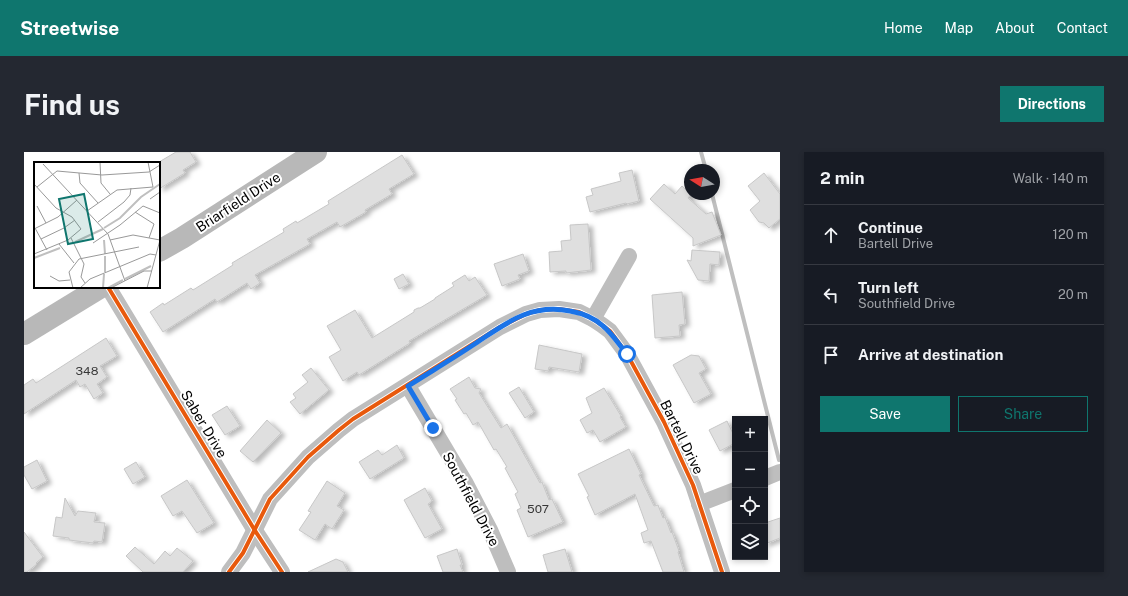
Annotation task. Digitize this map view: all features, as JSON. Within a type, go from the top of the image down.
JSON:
[{"type":"street","name":"Briarfield Drive","points":[[160,250],[182,238],[308,154]]},
{"type":"street","points":[[593,319],[629,256]]},
{"type":"street","points":[[24,334],[99,288]]},
{"type":"street","name":"Saber Drive","points":[[109,288],[254,529],[282,572]]},
{"type":"street","name":"Bartell Drive","points":[[229,572],[243,553],[270,499],[308,457],[349,423],[500,327],[526,314],[540,310],[559,309],[579,312],[593,319],[610,332],[627,354],[664,422],[693,485],[722,572]]},
{"type":"street","name":"Southfield Drive","points":[[408,386],[465,482],[490,530],[508,572]]},
{"type":"street","points":[[768,477],[780,472]]},
{"type":"street","points":[[699,504],[732,491]]},
{"type":"building","points":[[176,152],[190,152],[196,162],[183,170],[185,173],[160,188],[159,162]]},
{"type":"building","points":[[402,155],[414,174],[389,189],[392,194],[365,210],[366,212],[340,227],[337,222],[307,239],[310,244],[255,275],[260,283],[251,289],[247,283],[217,302],[215,299],[163,332],[150,312],[191,288],[193,290],[233,265],[232,263],[284,232],[283,229],[296,221],[297,223],[329,204],[328,201]]},
{"type":"building","points":[[632,170],[639,201],[590,212],[586,197],[593,195],[591,189],[621,181],[619,173]]},
{"type":"building","points":[[764,173],[780,194],[780,219],[769,228],[764,223],[759,222],[750,210],[760,201],[748,186]]},
{"type":"building","points":[[664,184],[675,194],[682,186],[684,188],[684,200],[690,200],[706,214],[712,212],[721,235],[693,246],[693,238],[650,199]]},
{"type":"building","points":[[588,224],[591,270],[566,273],[566,271],[550,272],[549,252],[562,251],[561,241],[571,240],[570,225]]},
{"type":"building","points":[[692,250],[720,252],[719,265],[710,264],[709,281],[698,280],[687,260],[691,261]]},
{"type":"building","points":[[523,254],[529,271],[518,275],[520,279],[502,286],[494,264]]},
{"type":"building","points":[[403,274],[409,284],[399,289],[394,279]]},
{"type":"building","points":[[465,275],[469,281],[475,277],[487,295],[409,341],[410,343],[359,375],[357,372],[343,381],[329,357],[341,350],[327,326],[355,310],[372,338],[414,312],[414,310],[435,299],[454,286],[452,283]]},
{"type":"building","points":[[682,292],[685,324],[679,325],[680,336],[655,338],[652,295]]},
{"type":"building","points":[[106,338],[117,356],[100,366],[107,377],[97,384],[103,393],[94,399],[85,384],[80,387],[76,380],[24,414],[24,385],[33,379],[36,383]]},
{"type":"building","points":[[539,345],[582,354],[579,372],[549,367],[548,371],[535,369]]},
{"type":"building","points":[[691,355],[699,356],[706,369],[699,373],[711,394],[694,403],[673,365]]},
{"type":"building","points":[[311,368],[329,390],[300,414],[290,402],[296,398],[293,394],[308,382],[302,375]]},
{"type":"building","points":[[469,377],[475,388],[481,389],[479,393],[501,428],[507,424],[540,483],[542,482],[549,500],[552,499],[563,522],[528,537],[517,510],[521,508],[515,494],[518,492],[505,468],[507,467],[496,449],[494,450],[478,422],[473,425],[466,413],[464,414],[455,400],[457,399],[450,389]]},
{"type":"building","points":[[519,387],[534,412],[525,418],[509,393]]},
{"type":"building","points":[[604,388],[626,427],[600,442],[593,430],[587,433],[580,420],[592,413],[586,398]]},
{"type":"building","points":[[227,406],[240,426],[225,435],[212,415]]},
{"type":"building","points":[[267,420],[281,433],[253,462],[240,451]]},
{"type":"building","points":[[727,421],[732,432],[732,445],[720,451],[709,430]]},
{"type":"building","points":[[397,445],[404,458],[370,479],[359,462],[378,450],[382,455]]},
{"type":"building","points":[[629,449],[641,474],[639,475],[654,506],[658,505],[663,518],[665,517],[671,533],[672,532],[679,551],[678,552],[684,572],[663,572],[651,541],[644,543],[641,533],[648,530],[635,494],[595,515],[587,497],[589,496],[578,474]]},
{"type":"building","points":[[37,460],[47,481],[32,489],[24,475],[24,467]]},
{"type":"building","points":[[136,462],[145,477],[133,484],[124,469]]},
{"type":"building","points":[[187,480],[214,523],[197,533],[182,511],[173,516],[161,496]]},
{"type":"building","points":[[327,481],[345,493],[337,506],[344,510],[332,529],[325,524],[315,540],[299,530],[311,512],[308,511]]},
{"type":"building","points":[[425,488],[432,501],[428,504],[442,529],[425,538],[404,500]]},
{"type":"building","points":[[65,498],[75,516],[78,511],[96,513],[94,522],[105,523],[102,542],[94,541],[93,543],[53,536],[56,517],[62,518]]},
{"type":"building","points":[[780,518],[780,538],[768,543],[768,524],[768,522]]},
{"type":"building","points":[[24,532],[43,557],[27,572],[24,572]]},
{"type":"building","points":[[135,547],[154,564],[165,551],[170,556],[177,548],[193,561],[183,572],[143,572],[126,556]]},
{"type":"building","points":[[457,549],[463,572],[443,572],[437,556]]},
{"type":"building","points":[[565,549],[572,572],[548,572],[543,555]]},
{"type":"building","points":[[336,559],[343,562],[348,572],[308,572]]},
{"type":"waterway","points":[[701,152],[704,164]]},
{"type":"waterway","points":[[714,200],[779,460]]},
{"type":"cycle path","points":[[109,288],[254,529],[282,572]]},
{"type":"cycle path","points":[[229,572],[243,553],[270,499],[308,457],[339,430],[353,419],[500,327],[526,314],[540,310],[559,309],[579,312],[593,319],[610,331],[627,354],[664,422],[693,485],[722,572]]},
{"type":"route","points":[[433,428],[408,386],[500,327],[526,314],[540,310],[559,309],[579,312],[593,319],[610,332],[627,354]]}]
